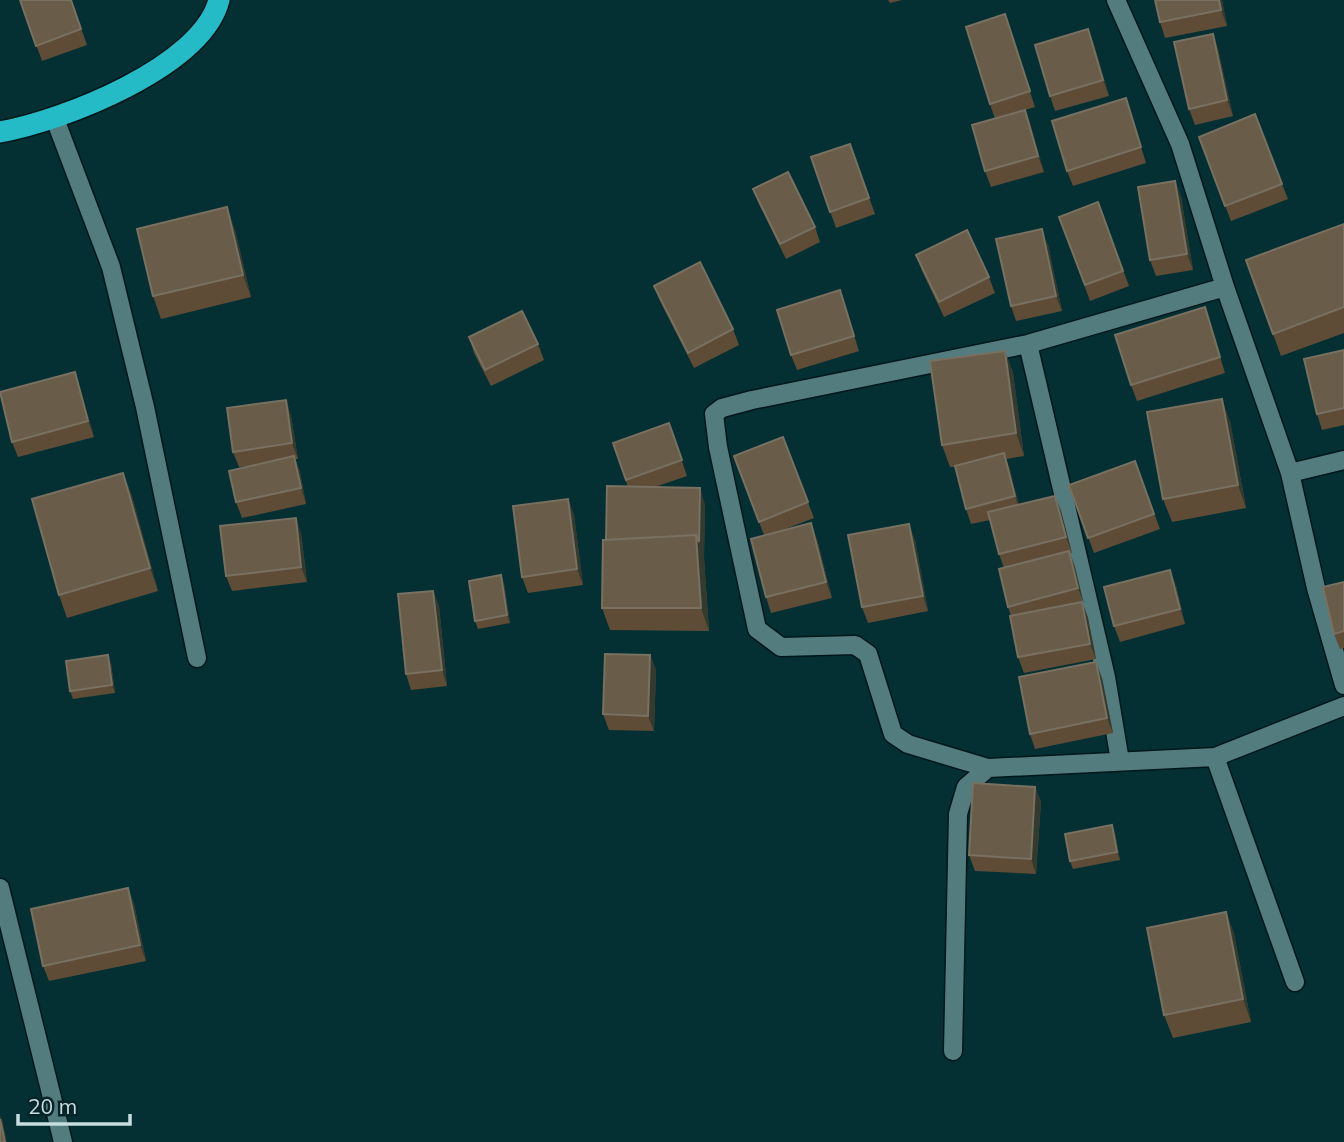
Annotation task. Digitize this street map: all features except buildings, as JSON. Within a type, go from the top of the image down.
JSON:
[{"type":"highway","points":[[0,132],[55,119],[140,80],[183,49],[210,23],[219,0]]},
{"type":"street","points":[[1116,0],[1180,144],[1225,287],[1290,473],[1316,588],[1344,685]]},
{"type":"street","points":[[55,119],[111,267],[145,407],[197,658]]},
{"type":"street","points":[[1225,287],[1028,344],[722,408],[714,414],[718,447],[757,629],[781,647],[855,645],[868,654],[893,734],[908,744],[988,768],[1216,757],[1344,706]]},
{"type":"street","points":[[1028,344],[1096,628],[1118,732],[1120,761]]},
{"type":"street","points":[[1290,473],[1344,460]]},
{"type":"street","points":[[1216,757],[1295,982]]},
{"type":"street","points":[[953,1051],[958,814],[966,787],[988,768]]},
{"type":"street","points":[[0,888],[63,1142]]}]
